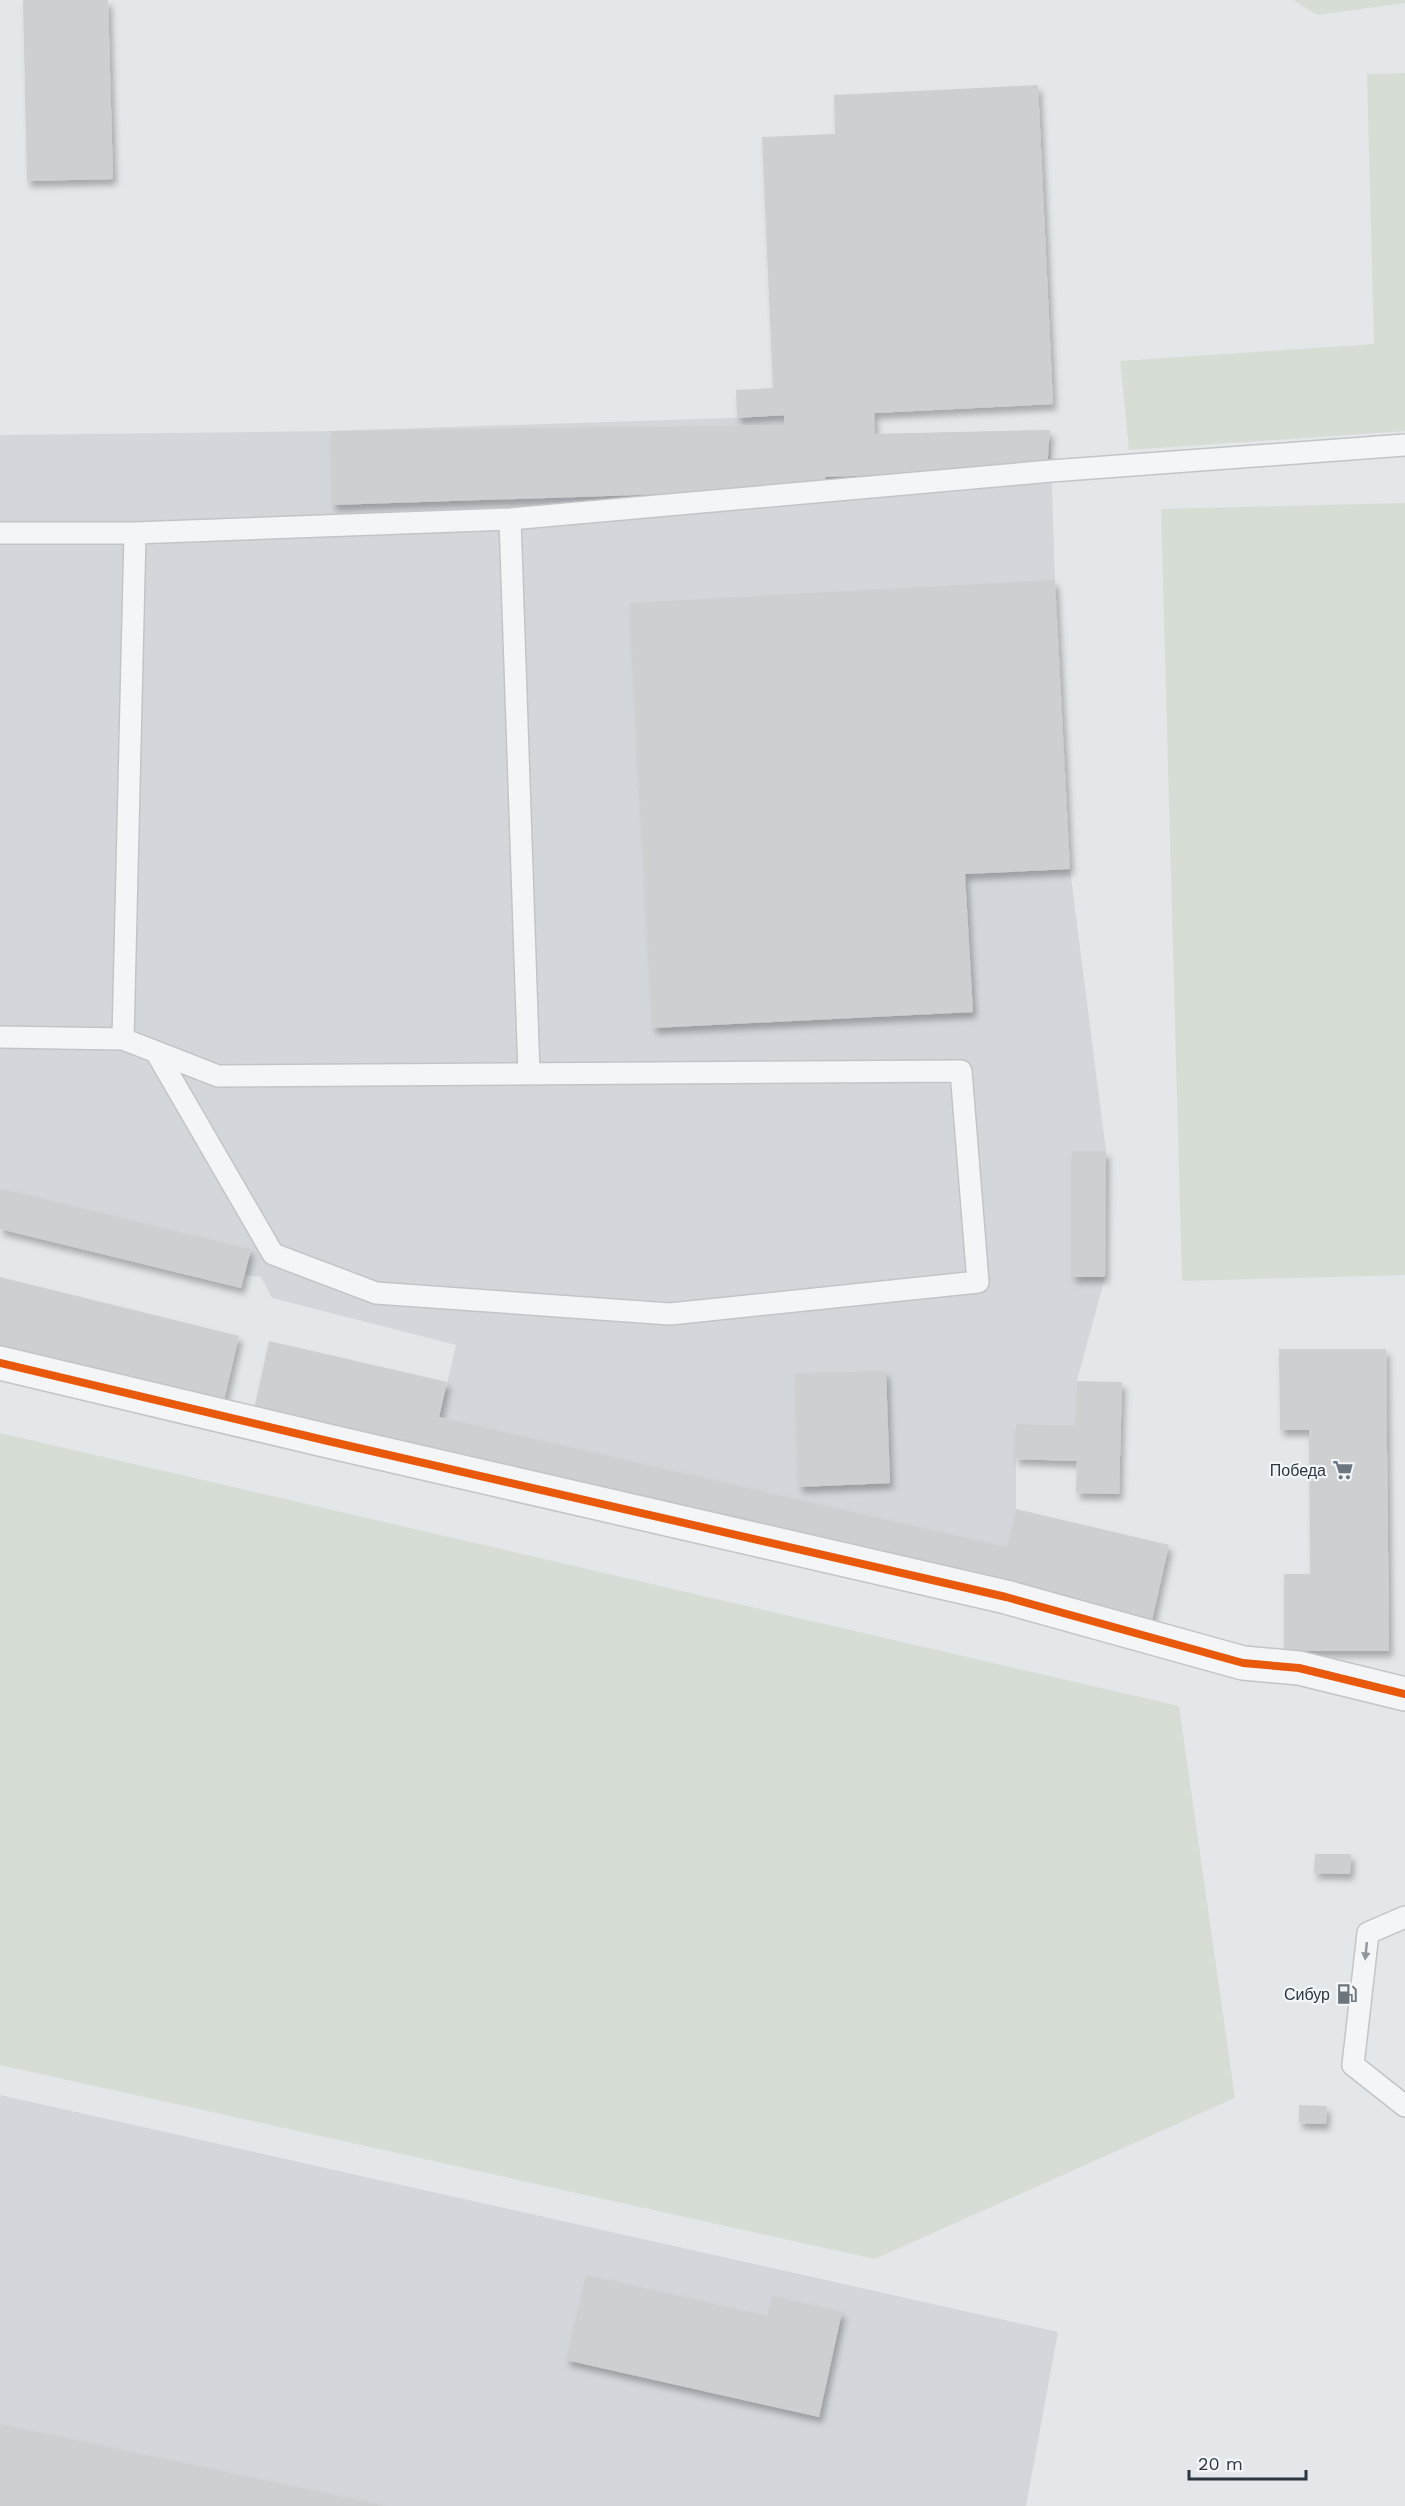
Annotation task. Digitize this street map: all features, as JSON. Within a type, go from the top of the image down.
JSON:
[{"type":"street","points":[[0,1363],[1005,1597],[1243,1663],[1299,1668],[1405,1694]]},
{"type":"lane","points":[[0,533],[135,533],[510,519],[1051,471],[1405,445]]},
{"type":"lane","points":[[510,519],[529,1074]]},
{"type":"lane","points":[[123,1039],[135,533]]},
{"type":"lane","points":[[0,1037],[123,1039],[218,1076],[961,1071],[978,1282],[670,1314],[376,1293],[273,1254],[156,1052]]},
{"type":"lane","points":[[1405,1917],[1368,1933],[1353,2065],[1405,2106]]},
{"type":"shaded area","points":[[1293,0],[1405,0],[1405,3],[1317,15]]},
{"type":"shaded area","points":[[1405,73],[1405,431],[1129,450],[1120,361],[1374,344],[1367,74]]},
{"type":"shaded area","points":[[874,413],[875,434],[1050,430],[1055,580],[1070,869],[1106,1151],[1105,1277],[1077,1381],[1076,1425],[1016,1424],[1016,1509],[1007,1547],[439,1417],[456,1345],[272,1298],[261,1277],[245,1275],[251,1249],[0,1188],[0,435],[331,431]]},
{"type":"shaded area","points":[[1405,503],[1405,1275],[1182,1281],[1161,509]]},
{"type":"shaded area","points":[[0,1433],[1179,1706],[1235,2098],[875,2259],[0,2065]]},
{"type":"shaded area","points":[[0,2095],[1058,2332],[1026,2506],[0,2506]]},
{"type":"building","points":[[23,0],[108,0],[113,179],[27,181]]},
{"type":"building","points":[[1038,85],[1053,404],[874,413],[875,434],[1050,430],[1047,469],[825,477],[826,486],[785,490],[332,505],[331,431],[784,425],[784,415],[737,418],[736,390],[773,388],[762,137],[835,134],[834,95]]},
{"type":"building","points":[[1055,580],[1070,869],[965,874],[973,1012],[653,1028],[630,603]]},
{"type":"building","points":[[1072,1151],[1106,1151],[1105,1277],[1072,1277]]},
{"type":"building","points":[[0,1188],[251,1249],[241,1288],[0,1229]]},
{"type":"building","points":[[0,1277],[239,1336],[222,1409],[0,1354]]},
{"type":"building","points":[[269,1341],[447,1382],[439,1417],[1007,1547],[1016,1509],[1169,1545],[1152,1620],[253,1414]]},
{"type":"building","points":[[1279,1349],[1386,1349],[1389,1651],[1284,1651],[1284,1574],[1310,1574],[1309,1430],[1280,1430]]},
{"type":"building","points":[[886,1371],[890,1483],[799,1487],[795,1373]]},
{"type":"building","points":[[1077,1381],[1122,1382],[1119,1494],[1076,1493],[1077,1461],[1015,1459],[1016,1424],[1076,1425]]},
{"type":"building","points":[[1315,1854],[1351,1854],[1350,1874],[1314,1873]]},
{"type":"building","points":[[1299,2105],[1327,2106],[1326,2124],[1299,2123]]},
{"type":"building","points":[[586,2275],[768,2316],[772,2296],[842,2312],[819,2417],[566,2360]]},
{"type":"building","points":[[0,2424],[382,2505],[382,2506],[0,2506]]},
{"type":"cycle path","points":[[0,1363],[1006,1597],[1243,1663],[1299,1668],[1405,1694]]},
{"type":"place","name":"Победа","points":[[1343,1470]]},
{"type":"place","name":"Сибур","points":[[1347,1994]]}]
